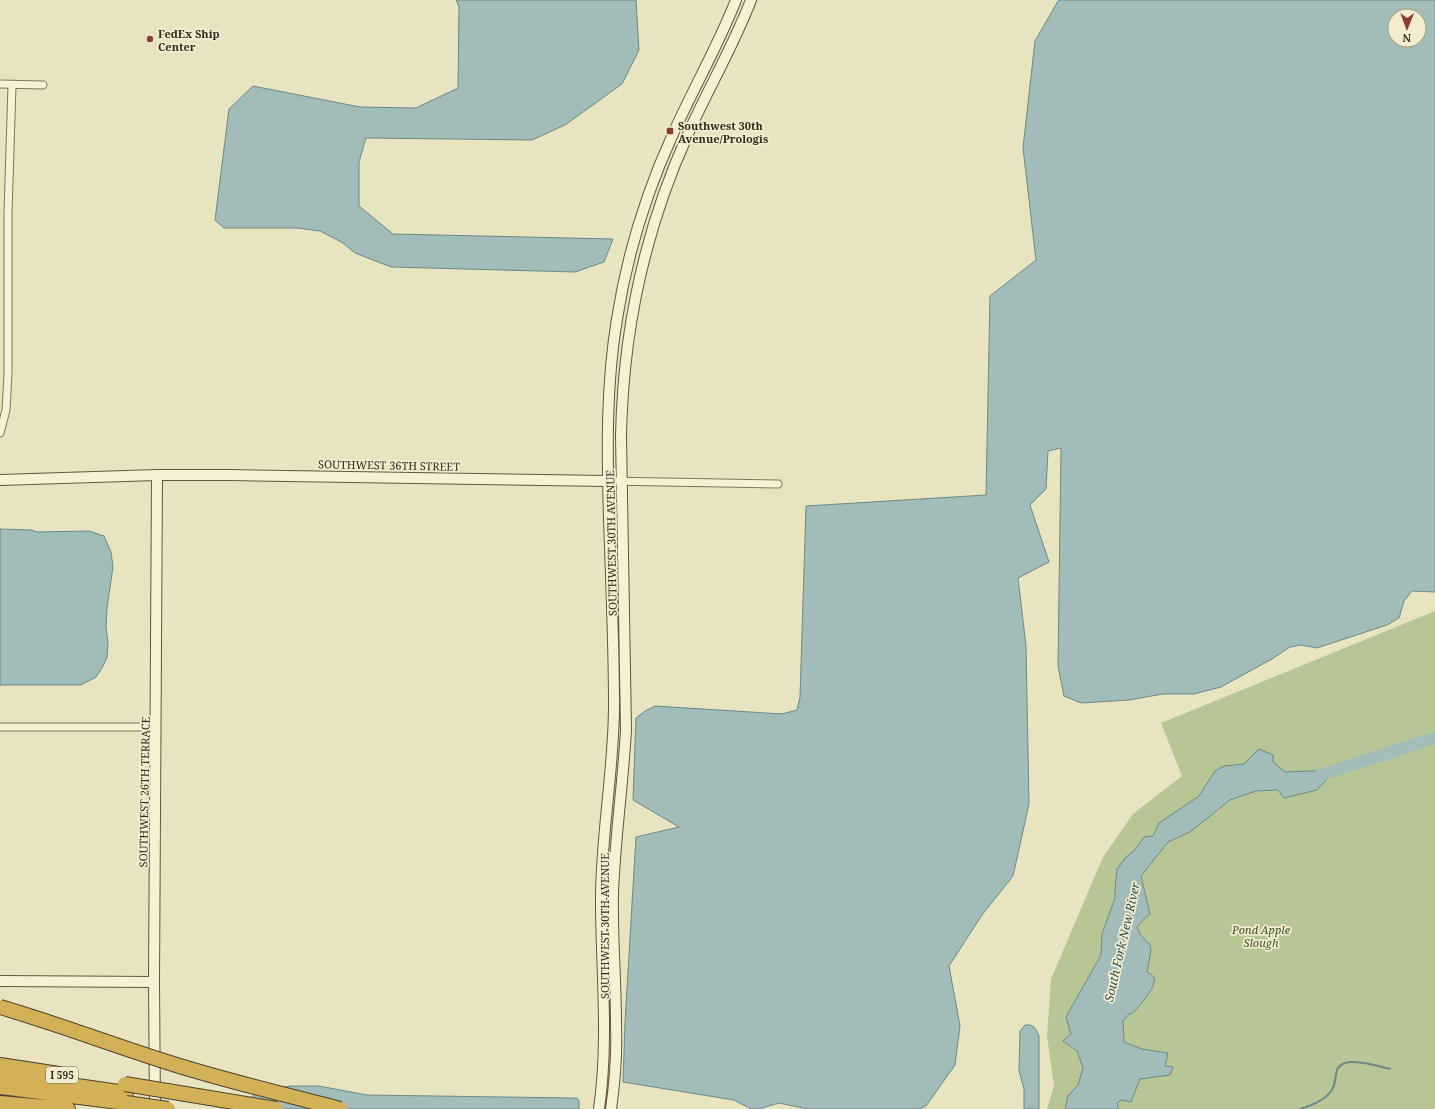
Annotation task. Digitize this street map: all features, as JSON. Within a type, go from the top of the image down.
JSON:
[{"type":"highway","points":[[0,1007],[205,1073],[340,1109]]},
{"type":"highway","name":"I 595","points":[[0,1065],[125,1094],[276,1109]]},
{"type":"highway","points":[[0,1075],[232,1109]]},
{"type":"highway","points":[[0,1087],[125,1094],[168,1109]]},
{"type":"highway","points":[[0,1103],[68,1109]]},
{"type":"highway","points":[[0,1108],[8,1109]]},
{"type":"main road","name":"SOUTHWEST 30TH AVENUE","points":[[599,1109],[604,1049],[602,873],[612,756],[614,708],[607,436],[610,366],[617,320],[631,251],[648,196],[672,136],[714,52],[736,0]]},
{"type":"main road","name":"SOUTHWEST 30TH AVENUE","points":[[611,1109],[616,1040],[613,918],[614,882],[617,824],[624,759],[626,707],[621,482],[621,420],[624,366],[635,295],[649,239],[664,194],[687,135],[730,51],[750,0]]},
{"type":"main road","name":"SOUTHWEST 36TH STREET","points":[[0,480],[157,475],[408,477],[608,481]]},
{"type":"main road","name":"SOUTHWEST 26TH TERRACE","points":[[155,1109],[154,982],[157,475]]},
{"type":"main road","points":[[613,665],[625,665]]},
{"type":"main road","points":[[0,981],[154,982]]},
{"type":"street","points":[[0,84],[43,85]]},
{"type":"street","points":[[0,434],[6,410],[8,374],[8,213],[12,85]]},
{"type":"street","name":"SOUTHWEST 36TH STREET","points":[[608,481],[778,484]]},
{"type":"street","points":[[0,727],[156,727]]},
{"type":"green space","name":"Pond Apple Slough","points":[[1435,611],[1435,1109],[1047,1109],[1054,1086],[1047,1036],[1051,979],[1103,857],[1133,814],[1182,776],[1161,723]]},
{"type":"water","points":[[456,0],[636,0],[639,50],[622,84],[565,125],[532,140],[366,138],[359,162],[359,206],[393,234],[613,239],[604,262],[575,272],[391,267],[355,253],[343,243],[320,231],[297,228],[224,228],[215,220],[229,109],[253,86],[360,107],[416,108],[458,88],[459,7]]},
{"type":"water","points":[[1060,0],[1435,0],[1435,592],[1412,591],[1404,601],[1399,618],[1387,625],[1317,648],[1301,645],[1290,647],[1272,659],[1221,687],[1194,694],[1163,694],[1129,700],[1081,703],[1064,696],[1058,666],[1061,448],[1048,451],[1046,489],[1030,505],[1049,562],[1018,578],[1026,646],[1029,804],[1013,876],[982,915],[949,966],[960,1026],[955,1065],[926,1106],[919,1109],[808,1109],[779,1103],[759,1109],[751,1109],[734,1100],[623,1082],[636,837],[679,827],[633,800],[636,718],[655,706],[782,714],[797,710],[800,697],[806,506],[986,495],[990,296],[1036,260],[1023,148],[1035,41]]},
{"type":"water","points":[[0,529],[31,530],[37,532],[89,531],[104,536],[111,552],[113,567],[107,608],[107,658],[96,677],[81,685],[0,685]]},
{"type":"water","points":[[1259,749],[1273,755],[1273,762],[1285,772],[1335,770],[1317,790],[1284,798],[1278,790],[1256,791],[1230,800],[1190,832],[1168,842],[1141,876],[1150,914],[1137,927],[1140,934],[1150,945],[1151,950],[1147,972],[1154,978],[1153,986],[1133,1013],[1129,1014],[1123,1021],[1124,1042],[1142,1049],[1168,1053],[1165,1066],[1173,1067],[1170,1075],[1140,1079],[1131,1102],[1122,1100],[1117,1103],[1119,1109],[1065,1109],[1068,1096],[1078,1085],[1083,1068],[1077,1051],[1063,1041],[1071,1034],[1066,1017],[1101,955],[1102,934],[1115,898],[1117,869],[1126,857],[1135,850],[1144,837],[1153,836],[1159,823],[1199,796],[1215,771],[1224,766],[1244,764]]},
{"type":"water","points":[[1025,1025],[1033,1026],[1039,1036],[1039,1109],[1024,1109],[1024,1089],[1019,1071],[1020,1031]]},
{"type":"water","points":[[290,1086],[319,1086],[367,1095],[577,1098],[579,1101],[579,1109],[239,1109],[256,1093]]},
{"type":"waterway","name":"South Fork New River","points":[[1320,775],[1435,738]]},
{"type":"waterway","points":[[1300,1109],[1317,1102],[1328,1094],[1335,1084],[1338,1068],[1345,1063],[1361,1062],[1390,1069]]},
{"type":"place","name":"FedEx Ship Center","points":[[150,39]]},
{"type":"place","name":"Southwest 30th Avenue/Prologis","points":[[670,131]]}]
